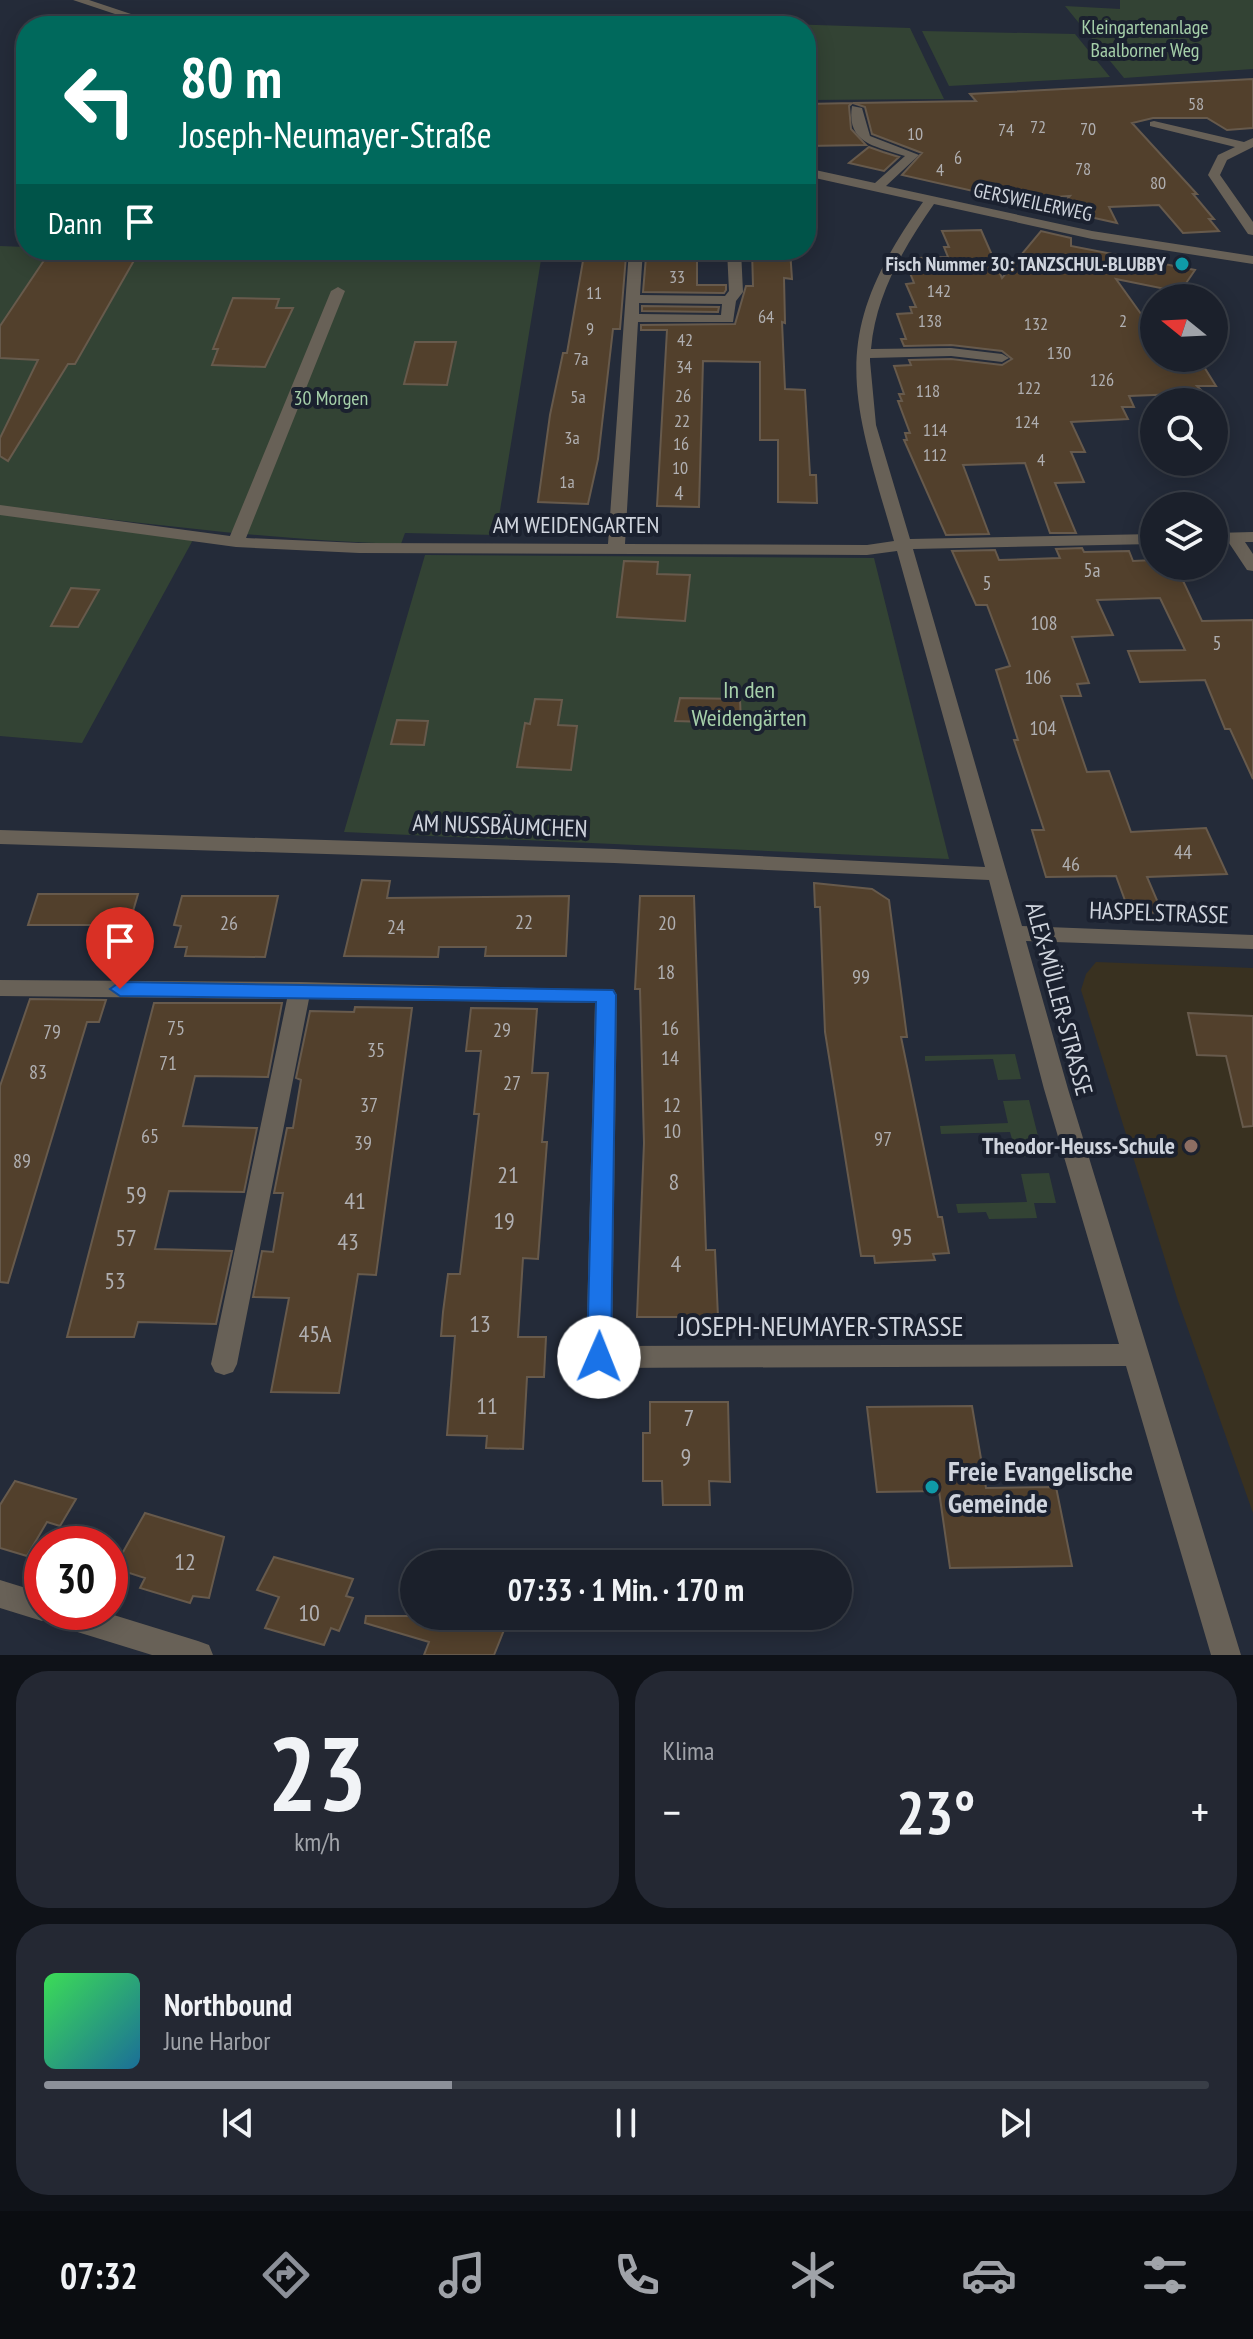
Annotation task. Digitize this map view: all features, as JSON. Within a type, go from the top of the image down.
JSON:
[{"type":"street","points":[[78,0],[130,16]]},
{"type":"street","points":[[856,108],[861,133],[866,139],[913,155],[877,188]]},
{"type":"street","points":[[1154,124],[1247,143]]},
{"type":"street","points":[[1247,143],[1222,158],[1214,175],[1253,231]]},
{"type":"street","name":"GERSWEILERWEG","points":[[816,174],[1124,241],[1253,260]]},
{"type":"street","name":"ALEX-MÜLLER-STRASSE","points":[[930,201],[899,243],[866,318],[861,388],[868,425],[1015,933],[1056,1089],[1226,1655]]},
{"type":"street","points":[[616,549],[635,260]]},
{"type":"street","points":[[631,318],[728,319],[729,300],[736,292],[734,260]]},
{"type":"street","points":[[236,542],[338,291]]},
{"type":"street","points":[[632,299],[729,300]]},
{"type":"street","points":[[862,354],[951,352],[1002,358]]},
{"type":"street","name":"AM WEIDENGARTEN","points":[[0,510],[236,542],[359,548],[867,550],[926,542],[1140,539]]},
{"type":"street","points":[[1228,538],[1253,537]]},
{"type":"street","points":[[1234,538],[1253,566]]},
{"type":"street","name":"AM NUSSBÄUMCHEN","points":[[0,837],[598,856],[998,874]]},
{"type":"street","name":"HASPELSTRASSE","points":[[1015,933],[1253,942]]},
{"type":"street","name":"JOSEPH-NEUMAYER-STRASSE","points":[[0,988],[606,995],[599,1357],[1137,1355]]},
{"type":"street","points":[[224,1364],[300,990]]},
{"type":"street","points":[[0,1594],[24,1601]]},
{"type":"street","points":[[117,1630],[198,1655]]},
{"type":"shaded area","name":"Theodor-Heuss-Schule","points":[[1096,962],[1253,968],[1253,1513],[1178,1301],[1081,990],[1086,974]]},
{"type":"green space","name":"Kleingartenanlage Baalborner Weg","points":[[1120,0],[1253,0],[1253,69],[1124,78],[1065,6],[1120,9]]},
{"type":"green space","points":[[816,25],[910,28],[944,99],[816,100]]},
{"type":"green space","points":[[922,31],[1075,34],[1110,77],[949,86]]},
{"type":"green space","name":"30 Morgen","points":[[0,246],[16,247],[16,260],[541,260],[496,535],[405,533],[401,544],[351,542],[200,530],[0,506]]},
{"type":"green space","points":[[0,514],[194,538],[82,743],[0,736]]},
{"type":"green space","name":"In den Weidengärten","points":[[425,555],[874,558],[949,859],[344,832]]},
{"type":"green space","points":[[1015,1054],[1021,1079],[998,1080],[993,1059],[925,1061],[925,1056]]},
{"type":"green space","points":[[1029,1100],[1043,1156],[1017,1157],[1010,1132],[941,1134],[940,1126],[1008,1123],[1003,1101]]},
{"type":"green space","points":[[1049,1173],[1056,1203],[1034,1203],[1037,1218],[989,1219],[986,1212],[958,1213],[956,1204],[1027,1202],[1021,1174]]},
{"type":"building","points":[[1253,79],[1253,128],[1227,130],[1207,118],[1153,118],[1132,123],[1197,194],[1193,194],[1214,219],[1209,219],[1219,231],[1183,233],[1159,205],[1109,207],[1117,223],[1058,210],[1070,196],[1013,200],[902,175],[922,153],[872,134],[865,107],[853,103],[976,101],[970,94]]},
{"type":"building","points":[[852,103],[849,106],[851,129],[866,145],[816,146],[816,104]]},
{"type":"building","points":[[869,147],[899,157],[884,171],[849,163]]},
{"type":"building","points":[[981,230],[1002,278],[1041,231],[1071,238],[1071,246],[1195,270],[1185,284],[1141,284],[1116,279],[1140,312],[1140,372],[1207,372],[1216,386],[1140,388],[1140,396],[1129,396],[1134,407],[1122,407],[1128,419],[1071,422],[1085,452],[1071,452],[1084,482],[1055,483],[1076,533],[1050,533],[1025,463],[963,465],[989,534],[946,535],[904,440],[907,440],[905,433],[910,433],[898,401],[902,401],[899,394],[904,394],[894,366],[911,365],[909,360],[951,359],[1002,365],[1012,359],[1002,351],[951,345],[904,346],[901,339],[906,339],[897,314],[912,313],[910,307],[916,307],[906,284],[914,283],[910,273],[927,273],[920,258],[948,257],[944,247],[949,247],[942,231]]},
{"type":"building","points":[[44,260],[134,260],[75,364],[68,364],[8,461],[0,456],[0,438],[38,360],[0,358],[0,326]]},
{"type":"building","points":[[583,260],[626,260],[620,329],[613,329],[598,459],[588,504],[538,502],[550,415],[563,353],[567,353]]},
{"type":"building","points":[[646,260],[697,260],[697,285],[726,285],[724,293],[643,292]]},
{"type":"building","points":[[752,260],[791,260],[792,279],[784,278],[785,323],[782,322],[785,389],[805,390],[810,475],[816,475],[817,503],[778,502],[778,440],[760,440],[760,362],[703,361],[699,507],[657,506],[667,330],[641,330],[641,325],[735,324],[746,286],[753,286]]},
{"type":"building","points":[[233,298],[279,299],[276,308],[293,308],[265,367],[212,365],[218,349],[213,349]]},
{"type":"building","points":[[642,306],[719,307],[718,312],[642,311]]},
{"type":"building","points":[[415,342],[456,342],[447,385],[404,384]]},
{"type":"building","points":[[1056,549],[1129,551],[1133,561],[1140,561],[1140,580],[1183,580],[1202,621],[1253,620],[1253,779],[1230,729],[1225,729],[1205,680],[1140,682],[1128,651],[1185,650],[1160,598],[1097,600],[1113,635],[1072,637],[1089,683],[1077,684],[1081,696],[1061,696],[1087,772],[1109,771],[1131,832],[1206,828],[1227,874],[1147,877],[1162,912],[1130,914],[1116,876],[1046,877],[1032,830],[1044,830],[1014,740],[1018,740],[996,670],[1010,666],[987,605],[976,605],[952,551],[995,550],[999,560],[1060,558]]},
{"type":"building","points":[[624,561],[658,562],[657,574],[690,575],[685,621],[617,617]]},
{"type":"building","points":[[71,588],[99,590],[78,627],[51,626]]},
{"type":"building","points":[[680,698],[740,699],[741,723],[675,721]]},
{"type":"building","points":[[535,699],[562,700],[558,725],[577,726],[571,770],[517,767],[525,723],[530,724]]},
{"type":"building","points":[[397,720],[428,721],[424,745],[391,744]]},
{"type":"building","points":[[362,880],[390,881],[387,898],[569,896],[566,956],[485,956],[486,947],[439,947],[438,957],[344,956]]},
{"type":"building","points":[[814,883],[872,889],[889,900],[907,1037],[901,1037],[938,1217],[942,1217],[949,1253],[933,1254],[935,1260],[875,1263],[874,1256],[861,1256],[825,1032],[820,907],[815,907]]},
{"type":"building","points":[[38,894],[138,894],[129,925],[28,925]]},
{"type":"building","points":[[182,896],[278,896],[265,957],[185,956],[187,947],[175,947],[181,926],[174,925]]},
{"type":"building","points":[[640,896],[694,896],[706,1250],[715,1250],[718,1317],[637,1317],[644,1143],[640,989],[635,989]]},
{"type":"building","points":[[30,999],[106,1000],[99,1022],[87,1022],[8,1283],[0,1282],[0,1086]]},
{"type":"building","points":[[154,1003],[282,1003],[268,1077],[195,1076],[183,1126],[257,1128],[244,1192],[169,1191],[155,1249],[232,1251],[216,1324],[138,1322],[134,1337],[67,1337]]},
{"type":"building","points":[[355,1007],[412,1008],[376,1275],[358,1274],[339,1393],[271,1392],[289,1298],[253,1297],[262,1251],[273,1252],[283,1193],[274,1193],[287,1128],[293,1128],[301,1080],[296,1078],[310,1011],[354,1012]]},
{"type":"building","points":[[471,1008],[537,1009],[532,1073],[548,1073],[542,1142],[547,1142],[538,1259],[523,1258],[518,1337],[546,1337],[544,1377],[527,1377],[523,1449],[486,1448],[487,1436],[447,1435],[455,1336],[441,1336],[443,1312],[448,1274],[460,1274],[479,1114],[474,1114],[481,1051],[466,1051]]},
{"type":"building","points":[[1188,1013],[1253,1016],[1253,1126],[1243,1127],[1226,1056],[1197,1055]]},
{"type":"building","points":[[650,1402],[728,1402],[730,1482],[709,1481],[710,1505],[663,1505],[662,1481],[643,1481],[643,1433],[650,1433]]},
{"type":"building","name":"Freie Evangelische Gemeinde","points":[[972,1406],[986,1488],[1056,1487],[1072,1566],[950,1568],[939,1491],[877,1492],[867,1407]]},
{"type":"building","points":[[15,1481],[76,1499],[60,1526],[47,1522],[45,1526],[24,1526],[24,1555],[0,1548],[0,1505]]},
{"type":"building","points":[[145,1513],[224,1537],[209,1598],[193,1596],[190,1603],[140,1588],[145,1578],[128,1573],[128,1543]]},
{"type":"building","points":[[274,1557],[353,1579],[346,1596],[353,1598],[339,1631],[331,1628],[324,1645],[265,1628],[279,1597],[257,1590]]},
{"type":"building","points":[[366,1616],[400,1616],[400,1630],[504,1630],[494,1655],[424,1655],[429,1642],[365,1623]]},
{"type":"place","name":"Fisch Nummer 30: TANZSCHUL-BLUBBY","points":[[1182,264]]},
{"type":"place","name":"Theodor-Heuss-Schule","points":[[1191,1146]]},
{"type":"place","name":"Freie Evangelische Gemeinde","points":[[932,1487]]},
{"type":"route","points":[[120,989],[606,995],[599,1357]]}]
